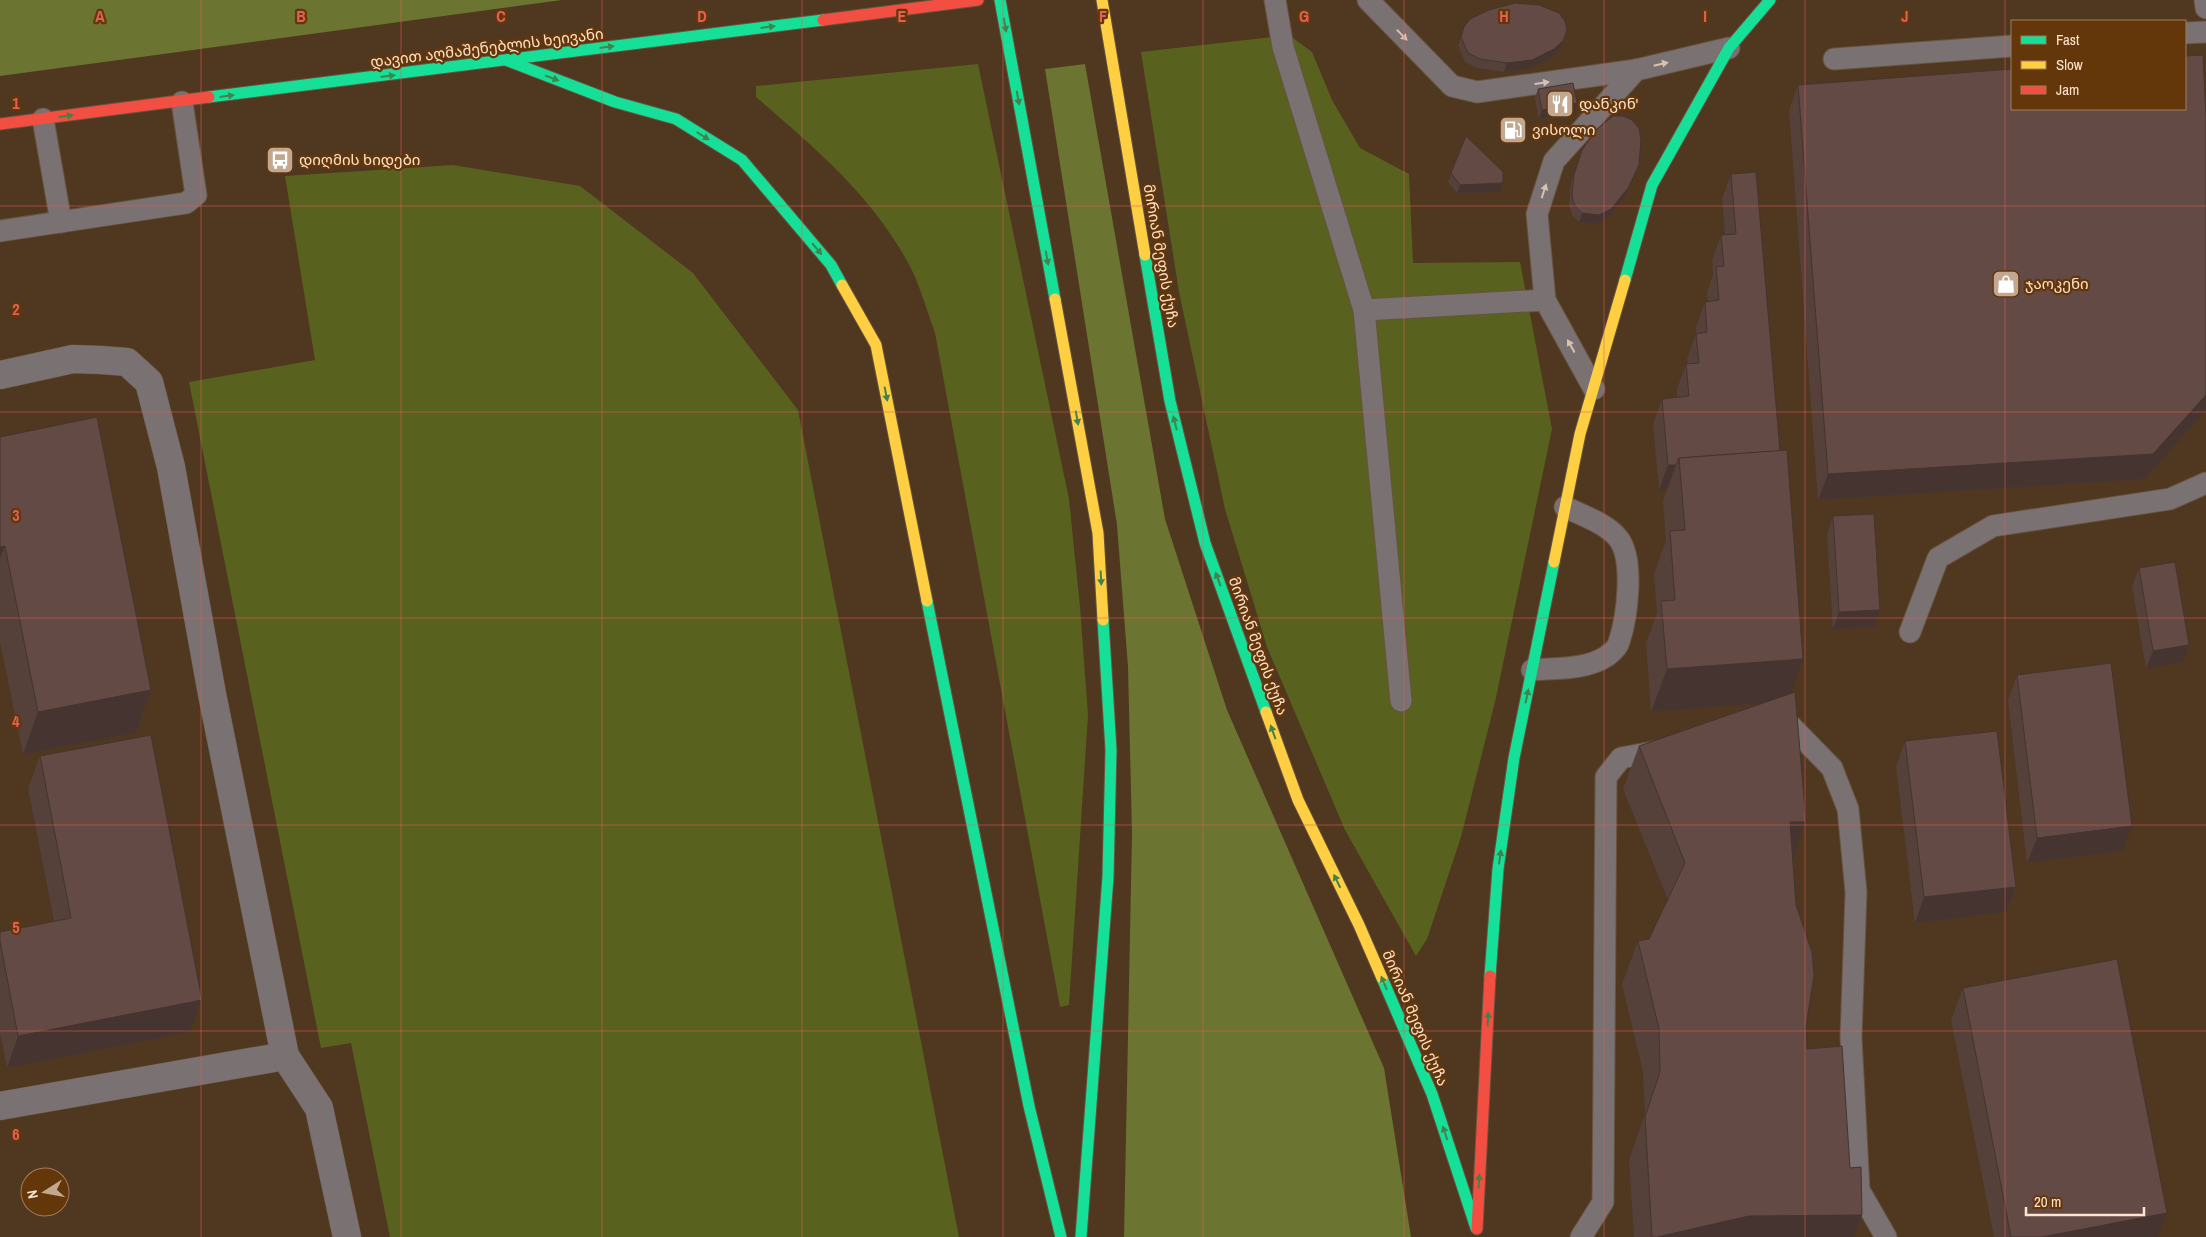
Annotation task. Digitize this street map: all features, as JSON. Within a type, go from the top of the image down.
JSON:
[{"type":"main road","name":"დავით აღმაშენებლის ხეივანი","points":[[0,124],[978,0]]},
{"type":"main road","points":[[1000,0],[1098,533],[1100,562],[1111,750],[1108,877],[1081,1237]]},
{"type":"main road","name":"მირიან მეფის ქუჩა","points":[[1102,0],[1170,401],[1205,542],[1298,800],[1359,925],[1432,1094],[1477,1233]]},
{"type":"main road","points":[[1477,1233],[1490,978],[1498,869],[1514,758],[1580,434],[1652,185],[1729,48],[1770,0]]},
{"type":"main road","points":[[506,60],[615,102],[676,119],[742,160],[831,265],[876,346],[1029,1106],[1062,1237]]},
{"type":"street","points":[[0,375],[73,360],[101,360],[126,362],[149,382],[171,467],[214,704],[284,1056],[319,1108],[347,1237]]},
{"type":"street","points":[[0,1106],[284,1056]]},
{"type":"lane","points":[[1275,0],[1282,47],[1364,310],[1401,700]]},
{"type":"lane","points":[[1368,0],[1452,86],[1476,92],[1636,70],[1729,48]]},
{"type":"lane","points":[[2205,0],[2206,8]]},
{"type":"lane","points":[[2186,33],[2206,32]]},
{"type":"lane","points":[[1834,59],[2011,46]]},
{"type":"lane","points":[[1594,389],[1545,300],[1537,214],[1554,161],[1636,70]]},
{"type":"lane","points":[[0,231],[186,203],[196,194],[182,102]]},
{"type":"lane","points":[[43,119],[61,222]]},
{"type":"lane","points":[[1364,310],[1545,300]]},
{"type":"lane","points":[[1910,632],[1938,558],[1993,526],[2170,500],[2206,483]]},
{"type":"lane","points":[[1532,670],[1590,664],[1607,656],[1619,644],[1630,580],[1626,556],[1619,538],[1609,529],[1565,507]]},
{"type":"lane","points":[[1753,733],[1791,726],[1832,768],[1848,809],[1856,892],[1851,1037],[1859,1190],[1886,1237]]},
{"type":"lane","points":[[1581,1237],[1603,1202],[1606,777],[1621,758],[1687,746]]},
{"type":"green space","points":[[0,0],[562,0],[0,76]]},
{"type":"green space","points":[[1289,35],[1312,52],[1332,100],[1360,148],[1409,174],[1413,263],[1520,262],[1552,429],[1495,702],[1461,837],[1427,939],[1416,956],[1345,830],[1267,647],[1225,509],[1179,292],[1141,52]]},
{"type":"green space","points":[[978,64],[1069,499],[1080,607],[1088,715],[1069,1005],[1060,1007],[935,333],[911,268],[875,213],[819,152],[756,97],[756,86]]},
{"type":"green space","points":[[1085,64],[1165,519],[1227,710],[1384,1068],[1411,1237],[1124,1237],[1132,833],[1128,667],[1117,525],[1045,69]]},
{"type":"green space","points":[[453,165],[580,186],[693,273],[798,410],[959,1237],[390,1237],[351,1043],[321,1048],[189,382],[315,360],[285,176]]},
{"type":"building","points":[[1515,3],[1539,5],[1559,13],[1565,21],[1567,30],[1563,41],[1554,49],[1532,60],[1507,63],[1480,59],[1468,53],[1461,37],[1464,27],[1470,19],[1489,10]]},
{"type":"building","points":[[2203,55],[2206,115],[2206,395],[2153,454],[1828,474],[1798,85],[2011,69],[2011,110],[2186,110],[2186,56]]},
{"type":"building","points":[[1573,83],[1577,103],[1542,110],[1538,89]]},
{"type":"building","points":[[1613,116],[1623,116],[1632,120],[1639,128],[1641,140],[1639,165],[1628,188],[1611,209],[1599,215],[1582,213],[1575,206],[1572,196],[1574,175],[1582,150],[1596,130]]},
{"type":"building","points":[[1466,136],[1503,172],[1503,183],[1460,185],[1451,173]]},
{"type":"building","points":[[1756,172],[1780,451],[1679,458],[1676,465],[1668,465],[1662,399],[1689,396],[1686,364],[1699,363],[1696,334],[1707,332],[1705,302],[1719,300],[1716,267],[1724,266],[1721,235],[1736,234],[1731,174]]},
{"type":"building","points":[[97,417],[151,690],[38,712],[5,546],[0,547],[0,437]]},
{"type":"building","points":[[1787,450],[1803,659],[1667,669],[1661,601],[1675,600],[1670,531],[1685,530],[1679,458]]},
{"type":"building","points":[[1874,514],[1880,610],[1839,612],[1833,516]]},
{"type":"building","points":[[2175,562],[2189,645],[2153,651],[2139,568]]},
{"type":"building","points":[[2111,663],[2132,826],[2037,838],[2017,675]]},
{"type":"building","points":[[1795,692],[1806,822],[1790,822],[1796,905],[1812,952],[1814,975],[1806,1027],[1807,1049],[1842,1046],[1850,1168],[1861,1167],[1862,1215],[1749,1216],[1652,1237],[1645,1117],[1660,1072],[1659,1029],[1638,941],[1649,939],[1685,863],[1639,746]]},
{"type":"building","points":[[1997,731],[2016,887],[1924,897],[1905,741]]},
{"type":"building","points":[[151,735],[202,1000],[18,1036],[0,941],[0,932],[71,918],[40,756]]},
{"type":"building","points":[[2117,959],[2167,1213],[2042,1237],[2011,1237],[1963,988]]},
{"type":"traffic: fast","points":[[1000,0],[1055,299]]},
{"type":"traffic: fast","points":[[1625,280],[1652,185],[1729,48],[1770,0]]},
{"type":"traffic: fast","points":[[209,97],[823,20]]},
{"type":"traffic: fast","points":[[506,60],[615,102],[676,119],[742,160],[831,265],[842,285]]},
{"type":"traffic: fast","points":[[1145,255],[1170,401],[1205,543],[1266,712]]},
{"type":"traffic: fast","points":[[1490,976],[1498,869],[1514,758],[1554,562]]},
{"type":"traffic: fast","points":[[927,601],[1029,1106],[1061,1237]]},
{"type":"traffic: fast","points":[[1081,1237],[1108,877],[1111,750],[1103,620]]},
{"type":"traffic: fast","points":[[1382,978],[1432,1094],[1476,1228]]},
{"type":"traffic: slow","points":[[1102,0],[1145,255]]},
{"type":"traffic: slow","points":[[1554,562],[1580,434],[1625,280]]},
{"type":"traffic: slow","points":[[842,285],[876,345],[927,601]]},
{"type":"traffic: slow","points":[[1055,299],[1098,533],[1103,620]]},
{"type":"traffic: slow","points":[[1266,712],[1298,800],[1359,925],[1382,978]]},
{"type":"traffic: jam","points":[[823,20],[978,0]]},
{"type":"traffic: jam","points":[[0,124],[209,97]]},
{"type":"traffic: jam","points":[[1477,1229],[1490,976]]},
{"type":"place","name":"დანკინ'","points":[[1560,104]]},
{"type":"place","name":"ვისოლი","points":[[1513,130]]},
{"type":"place","name":"დიღმის ხიდები","points":[[280,160]]},
{"type":"place","name":"ჯაოკენი","points":[[2006,284]]}]
